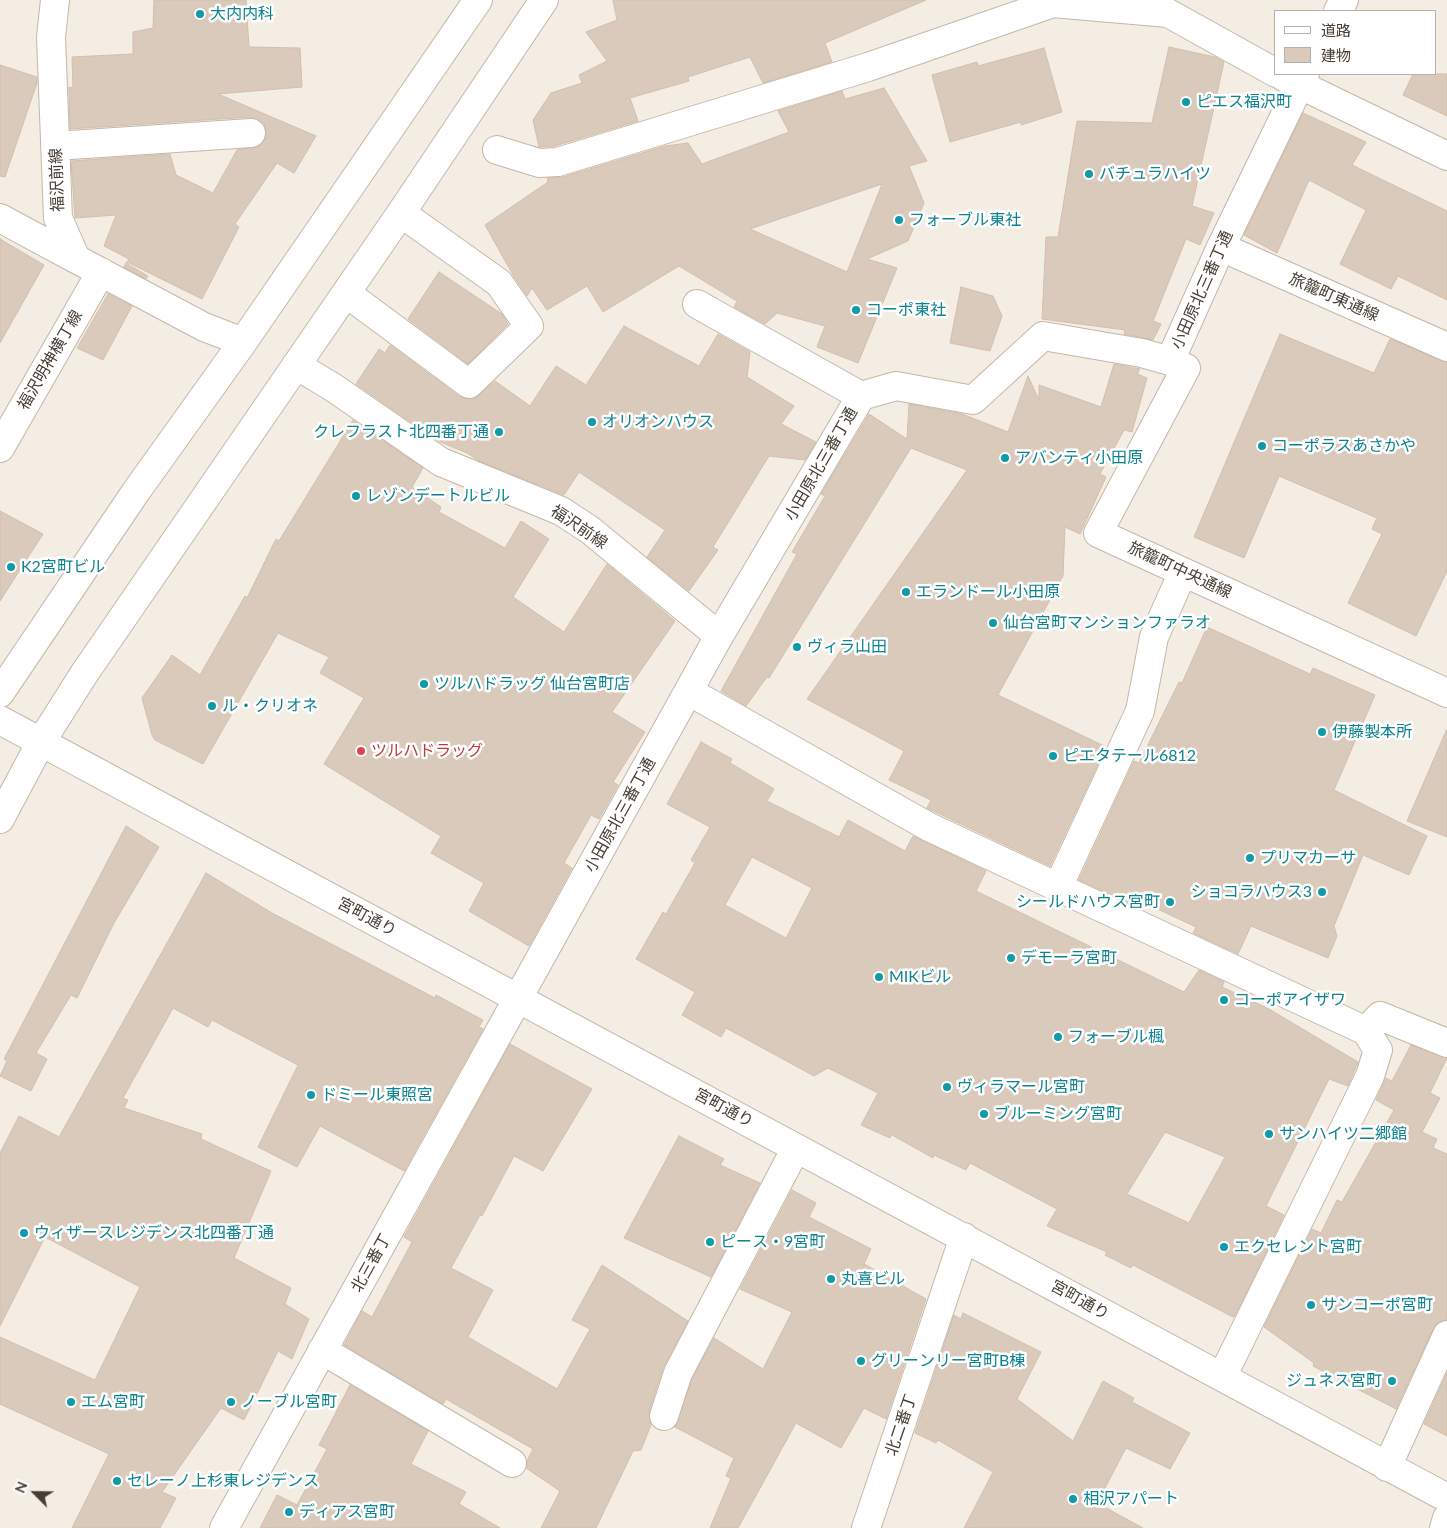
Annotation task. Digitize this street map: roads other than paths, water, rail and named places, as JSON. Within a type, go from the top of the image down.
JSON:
[{"type":"street","name":"福沢前線","points":[[55,0],[51,37],[58,218],[76,259]]},
{"type":"street","points":[[0,692],[135,493],[243,342],[478,0]]},
{"type":"street","points":[[0,819],[41,742],[90,666],[401,213],[544,0]]},
{"type":"street","points":[[497,150],[539,163],[558,162],[868,67],[1053,3],[1114,4],[1168,13],[1274,69]]},
{"type":"street","points":[[1289,77],[1447,156]]},
{"type":"street","name":"小田原北三番丁通","points":[[518,998],[720,636],[860,396],[896,386],[973,400],[1043,336],[1142,353],[1170,361],[1221,247],[1289,77]]},
{"type":"street","points":[[55,146],[251,133]]},
{"type":"street","points":[[346,293],[469,384],[529,326],[499,283],[401,213]]},
{"type":"street","points":[[0,218],[204,326],[243,342]]},
{"type":"street","name":"旅籠町東通線","points":[[1221,247],[1447,347]]},
{"type":"street","name":"福沢明神横丁線","points":[[0,448],[101,272]]},
{"type":"street","points":[[697,304],[860,396]]},
{"type":"street","name":"旅籠町中央通線","points":[[1170,361],[1186,368],[1098,533],[1447,692]]},
{"type":"street","name":"福沢前線","points":[[296,365],[334,388],[441,462],[561,510],[590,530],[720,636]]},
{"type":"street","points":[[1058,887],[1140,711],[1154,638],[1183,572]]},
{"type":"street","points":[[690,692],[929,827],[1366,1031],[1378,1050],[1370,1076],[1222,1377]]},
{"type":"street","name":"宮町通り","points":[[0,720],[1447,1498]]},
{"type":"street","name":"北三番丁","points":[[224,1528],[518,998]]},
{"type":"street","points":[[1366,1031],[1380,1016],[1447,1043]]},
{"type":"street","points":[[664,1416],[678,1373],[796,1148]]},
{"type":"street","name":"北二番丁","points":[[866,1528],[964,1237]]},
{"type":"street","points":[[1387,1467],[1447,1335]]},
{"type":"street","points":[[322,1350],[512,1464]]},
{"type":"street","points":[[1444,1528],[1447,1518]]},
{"type":"place","name":"大内内科","points":[[200,14]]},
{"type":"place","name":"ピエス福沢町","points":[[1186,102]]},
{"type":"place","name":"バチュラハイツ","points":[[1089,174]]},
{"type":"place","name":"フォーブル東社","points":[[899,220]]},
{"type":"place","name":"コーポ東社","points":[[856,310]]},
{"type":"place","name":"オリオンハウス","points":[[592,422]]},
{"type":"place","name":"クレフラスト北四番丁通","points":[[499,432]]},
{"type":"place","name":"コーポラスあさかや","points":[[1262,446]]},
{"type":"place","name":"アバンティ小田原","points":[[1005,458]]},
{"type":"place","name":"レゾンデートルビル","points":[[356,496]]},
{"type":"place","name":"K2宮町ビル","points":[[11,567]]},
{"type":"place","name":"エランドール小田原","points":[[906,592]]},
{"type":"place","name":"仙台宮町マンションファラオ","points":[[993,623]]},
{"type":"place","name":"ヴィラ山田","points":[[797,647]]},
{"type":"place","name":"ツルハドラッグ 仙台宮町店","points":[[424,684]]},
{"type":"place","name":"ル・クリオネ","points":[[212,706]]},
{"type":"place","name":"伊藤製本所","points":[[1322,732]]},
{"type":"place","name":"ツルハドラッグ","points":[[361,751]]},
{"type":"place","name":"ピエタテール6812","points":[[1053,756]]},
{"type":"place","name":"プリマカーサ","points":[[1250,858]]},
{"type":"place","name":"ショコラハウス3","points":[[1322,892]]},
{"type":"place","name":"シールドハウス宮町","points":[[1170,902]]},
{"type":"place","name":"デモーラ宮町","points":[[1011,958]]},
{"type":"place","name":"MIKビル","points":[[879,977]]},
{"type":"place","name":"コーポアイザワ","points":[[1224,1000]]},
{"type":"place","name":"フォーブル楓","points":[[1058,1037]]},
{"type":"place","name":"ヴィラマール宮町","points":[[947,1087]]},
{"type":"place","name":"ドミール東照宮","points":[[311,1095]]},
{"type":"place","name":"ブルーミング宮町","points":[[984,1114]]},
{"type":"place","name":"サンハイツ二郷館","points":[[1269,1134]]},
{"type":"place","name":"ウィザースレジデンス北四番丁通","points":[[24,1233]]},
{"type":"place","name":"ピース・9宮町","points":[[710,1242]]},
{"type":"place","name":"エクセレント宮町","points":[[1224,1247]]},
{"type":"place","name":"丸喜ビル","points":[[831,1279]]},
{"type":"place","name":"サンコーポ宮町","points":[[1311,1305]]},
{"type":"place","name":"グリーンリー宮町B棟","points":[[861,1361]]},
{"type":"place","name":"ジュネス宮町","points":[[1392,1381]]},
{"type":"place","name":"エム宮町","points":[[71,1402]]},
{"type":"place","name":"ノーブル宮町","points":[[231,1402]]},
{"type":"place","name":"セレーノ上杉東レジデンス","points":[[117,1481]]},
{"type":"place","name":"相沢アパート","points":[[1073,1499]]},
{"type":"place","name":"ディアス宮町","points":[[289,1512]]}]
